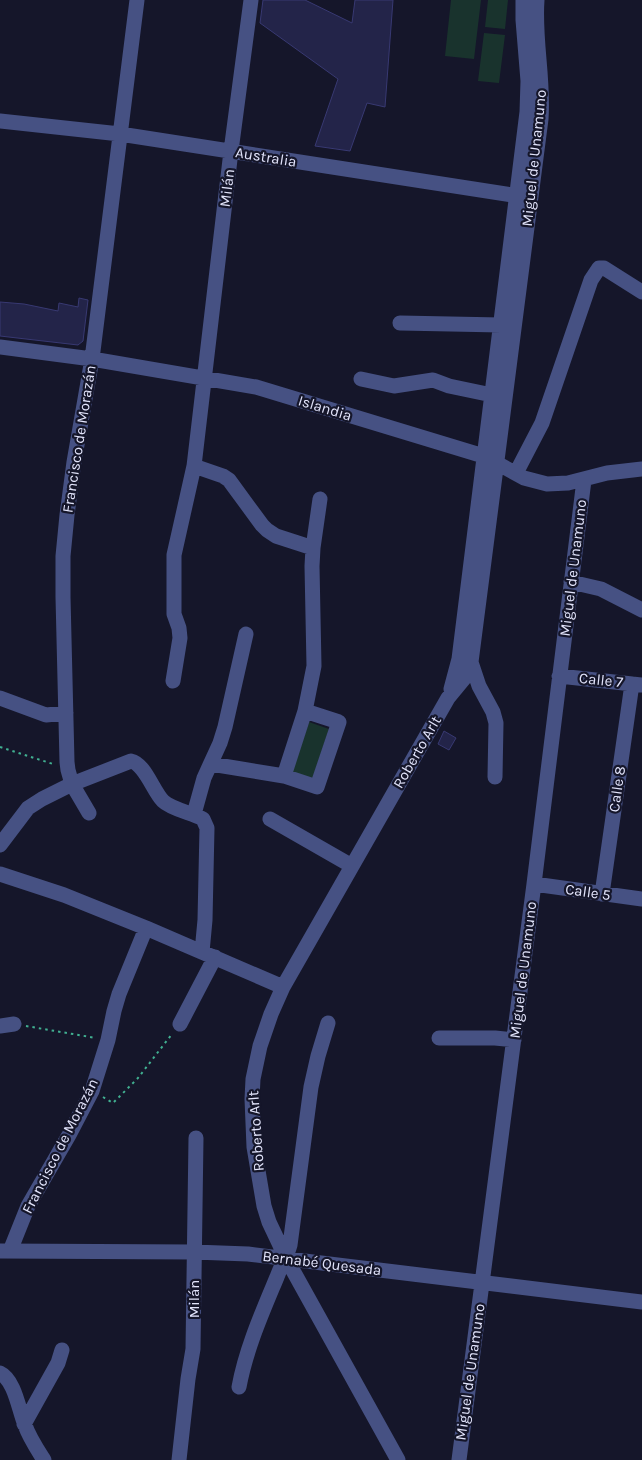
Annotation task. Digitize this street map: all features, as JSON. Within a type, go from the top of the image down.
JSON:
[{"type":"street","name":"Francisco de Morazán","points":[[90,813],[72,784],[68,766],[63,556],[74,462],[92,359],[137,0]]},
{"type":"street","name":"Milán","points":[[173,681],[180,638],[174,614],[174,555],[194,466],[231,151],[251,0]]},
{"type":"street","name":"Miguel de Unamuno","points":[[490,460],[524,197],[528,80],[523,0]]},
{"type":"street","name":"Miguel de Unamuno","points":[[490,460],[492,395],[501,325],[542,101],[542,79],[537,38],[538,0]]},
{"type":"street","name":"Australia","points":[[0,121],[120,134],[524,197]]},
{"type":"street","points":[[516,473],[542,423],[591,280],[599,268],[604,268],[642,292]]},
{"type":"street","points":[[400,323],[501,325]]},
{"type":"street","name":"Islandia","points":[[0,348],[92,359],[256,387],[490,460],[524,478],[547,484],[568,483],[607,473],[642,469]]},
{"type":"street","points":[[361,379],[394,386],[434,380],[449,386],[492,395]]},
{"type":"street","name":"Roberto Arlt","points":[[398,1460],[286,1258],[269,1222],[264,1206],[254,1147],[253,1079],[260,1046],[270,1014],[283,987],[448,698],[467,675],[472,662],[490,460]]},
{"type":"street","name":"Roberto Arlt","points":[[448,698],[459,659],[490,460]]},
{"type":"street","points":[[194,466],[229,480],[262,525],[276,536],[313,548]]},
{"type":"street","name":"Miguel de Unamuno","points":[[459,1460],[534,884],[584,480]]},
{"type":"street","points":[[284,776],[305,711],[314,666],[312,566],[320,499]]},
{"type":"street","points":[[571,582],[601,589],[642,610]]},
{"type":"street","points":[[194,814],[204,778],[225,727],[246,634]]},
{"type":"street","points":[[472,662],[479,686],[493,712],[496,723],[496,777]]},
{"type":"street","name":"Calle 7","points":[[559,676],[637,684]]},
{"type":"street","name":"Calle 8","points":[[602,894],[637,684]]},
{"type":"street","points":[[0,698],[46,715],[66,713]]},
{"type":"street","points":[[211,764],[284,776],[316,787],[339,722],[305,711]]},
{"type":"street","points":[[0,845],[28,808],[72,784],[126,762],[135,761],[166,804],[203,819],[207,828],[205,920],[208,954],[180,1024]]},
{"type":"street","points":[[270,819],[352,866]]},
{"type":"street","points":[[0,874],[47,889],[146,928],[283,987]]},
{"type":"street","name":"Calle 5","points":[[534,884],[642,899]]},
{"type":"street","name":"Francisco de Morazán","points":[[5,1251],[92,1091],[108,1040],[119,994],[146,928]]},
{"type":"street","points":[[239,1387],[246,1356],[290,1245],[311,1087],[328,1023]]},
{"type":"street","points":[[439,1038],[514,1040]]},
{"type":"street","name":"Milán","points":[[179,1460],[188,1379],[194,1349],[196,1138]]},
{"type":"street","name":"Bernabé Quesada","points":[[5,1251],[248,1254],[642,1302]]},
{"type":"street","points":[[24,1424],[58,1364],[62,1350]]},
{"type":"street","points":[[0,1373],[4,1374],[15,1392],[24,1424],[44,1460]]},
{"type":"path","points":[[0,747],[53,764],[68,766]]},
{"type":"path","points":[[92,1091],[113,1103],[138,1078],[180,1024]]},
{"type":"path","points":[[7,1025],[108,1040]]},
{"type":"green space","points":[[451,0],[481,0],[474,59],[445,56]]},
{"type":"green space","points":[[488,0],[508,0],[505,29],[485,27]]},
{"type":"green space","points":[[484,33],[505,35],[499,83],[478,81]]},
{"type":"green space","points":[[309,722],[329,729],[312,780],[292,773]]},
{"type":"building","points":[[263,0],[305,0],[352,23],[355,0],[393,0],[385,107],[367,103],[350,151],[315,146],[338,79],[260,23]]},
{"type":"building","points":[[79,298],[88,300],[83,341],[78,345],[0,336],[0,302],[24,304],[58,311],[59,303],[78,307]]},
{"type":"building","points":[[444,731],[456,738],[449,750],[438,744]]}]
